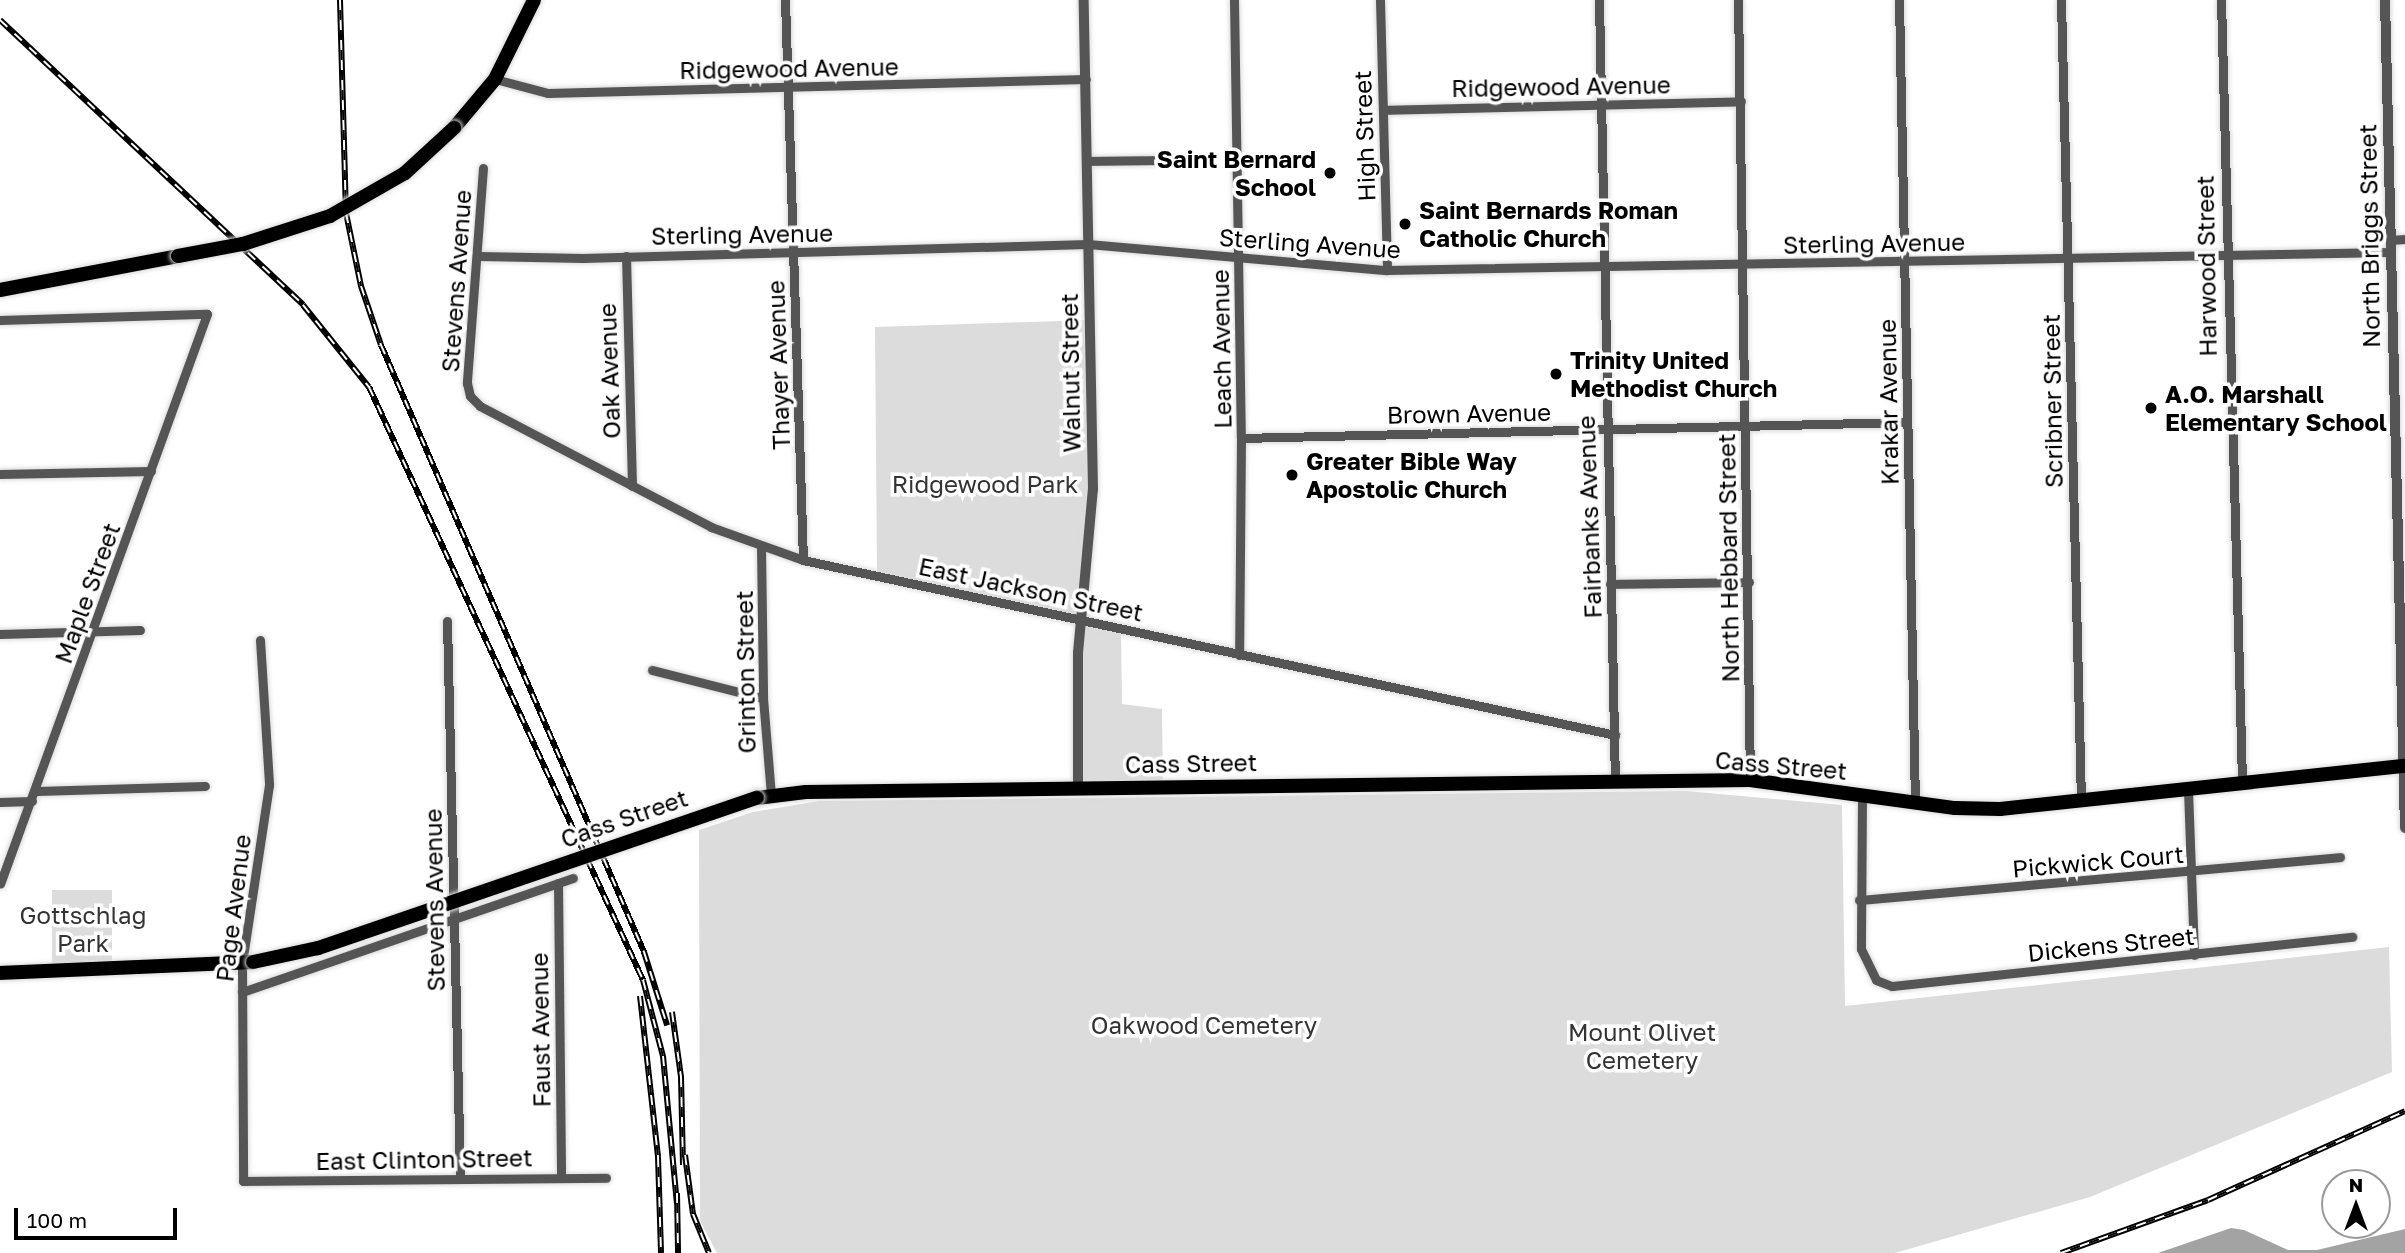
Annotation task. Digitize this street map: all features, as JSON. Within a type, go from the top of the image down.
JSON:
[{"type":"main road","points":[[0,290],[255,241],[330,216],[405,173],[454,128],[495,79],[534,0]]},
{"type":"main road","name":"Cass Street","points":[[0,973],[248,963],[318,948],[764,797],[1078,787],[1750,780],[1914,803],[2000,809],[2404,766]]},
{"type":"street","name":"Thayer Avenue","points":[[785,0],[803,560]]},
{"type":"street","name":"Walnut Street","points":[[1078,787],[1082,619],[1093,489],[1084,0]]},
{"type":"street","name":"Leach Avenue","points":[[1234,0],[1241,438],[1239,655]]},
{"type":"street","name":"High Street","points":[[1380,0],[1387,270]]},
{"type":"street","name":"Fairbanks Avenue","points":[[1599,0],[1605,429],[1615,781]]},
{"type":"street","name":"North Hebbard Street","points":[[1738,0],[1750,780]]},
{"type":"street","name":"Krakar Avenue","points":[[1899,0],[1914,803]]},
{"type":"street","name":"Scribner Street","points":[[2060,0],[2081,801]]},
{"type":"street","name":"Harwood Street","points":[[2221,0],[2242,782]]},
{"type":"street","name":"North Briggs Street","points":[[2385,0],[2405,828]]},
{"type":"street","name":"Ridgewood Avenue","points":[[495,79],[548,93],[1086,79]]},
{"type":"street","name":"Ridgewood Avenue","points":[[1382,110],[1741,101]]},
{"type":"street","points":[[1087,161],[1162,160]]},
{"type":"street","name":"Stevens Avenue","points":[[470,396],[471,318],[479,256],[483,168]]},
{"type":"street","points":[[2390,240],[2405,239]]},
{"type":"street","name":"Sterling Avenue","points":[[479,256],[626,256],[1088,244],[1387,270],[2390,252]]},
{"type":"street","name":"Oak Avenue","points":[[626,256],[632,486]]},
{"type":"street","name":"Maple Street","points":[[0,320],[207,314],[37,791],[0,884]]},
{"type":"street","name":"East Jackson Street","points":[[470,396],[480,406],[632,486],[761,547],[803,560],[1615,735]]},
{"type":"street","name":"Brown Avenue","points":[[1241,438],[1907,422]]},
{"type":"street","points":[[0,474],[151,471]]},
{"type":"street","name":"Grinton Street","points":[[761,547],[764,797]]},
{"type":"street","points":[[1610,584],[1749,582]]},
{"type":"street","name":"Stevens Avenue","points":[[447,621],[460,1178]]},
{"type":"street","points":[[0,634],[140,630]]},
{"type":"street","name":"Page Avenue","points":[[243,1181],[242,992],[248,963],[269,785],[260,640]]},
{"type":"street","points":[[652,670],[763,698]]},
{"type":"street","points":[[37,791],[205,786]]},
{"type":"street","points":[[2188,790],[2194,955]]},
{"type":"street","points":[[1859,900],[1862,796]]},
{"type":"street","points":[[0,802],[32,801]]},
{"type":"street","name":"Pickwick Court","points":[[1859,900],[2189,873],[2340,857]]},
{"type":"street","points":[[242,992],[573,878]]},
{"type":"street","name":"Faust Avenue","points":[[558,884],[561,1177]]},
{"type":"street","name":"Dickens Street","points":[[1859,900],[1861,949],[1876,980],[1906,985],[2352,937]]},
{"type":"street","name":"East Clinton Street","points":[[243,1181],[606,1178]]},
{"type":"green space","name":"Ridgewood Park","points":[[1089,320],[1092,487],[1081,619],[877,574],[875,327]]},
{"type":"green space","points":[[1083,620],[1121,629],[1122,704],[1162,709],[1163,785],[1079,786]]},
{"type":"green space","points":[[1686,791],[1842,805],[1845,1006],[2389,947],[2392,1072],[2090,1197],[1895,1253],[717,1253],[700,1221],[699,830],[753,812],[819,801]]},
{"type":"green space","name":"Gottschlag Park","points":[[52,890],[112,890],[112,970],[52,970]]},
{"type":"shaded area","points":[[2231,1228],[2244,1230],[2288,1250],[2317,1250],[2363,1239],[2391,1239],[2391,1232],[2405,1229],[2405,1253],[2158,1253]]},
{"type":"railway","points":[[340,0],[346,213],[361,286],[381,345],[644,952],[667,1025]]},
{"type":"railway","points":[[0,20],[303,305],[369,387],[643,980],[663,1056],[677,1203]]},
{"type":"railway","points":[[640,996],[658,1157],[661,1253]]},
{"type":"railway","points":[[672,1012],[681,1077],[683,1165]]},
{"type":"railway","points":[[2061,1253],[2208,1200],[2405,1111]]},
{"type":"railway","points":[[685,1155],[693,1214],[709,1253]]},
{"type":"railway","points":[[677,1193],[678,1253]]},
{"type":"place","name":"Saint Bernard School","points":[[1330,173]]},
{"type":"place","name":"Saint Bernards Roman Catholic Church","points":[[1405,224]]},
{"type":"place","name":"Trinity United Methodist Church","points":[[1556,374]]},
{"type":"place","name":"A.O. Marshall Elementary School","points":[[2151,408]]},
{"type":"place","name":"Greater Bible Way Apostolic Church","points":[[1292,475]]},
{"type":"park label","name":"Oakwood Cemetery","points":[[1204,1025]]},
{"type":"park label","name":"Mount Olivet Cemetery","points":[[1642,1046]]}]
